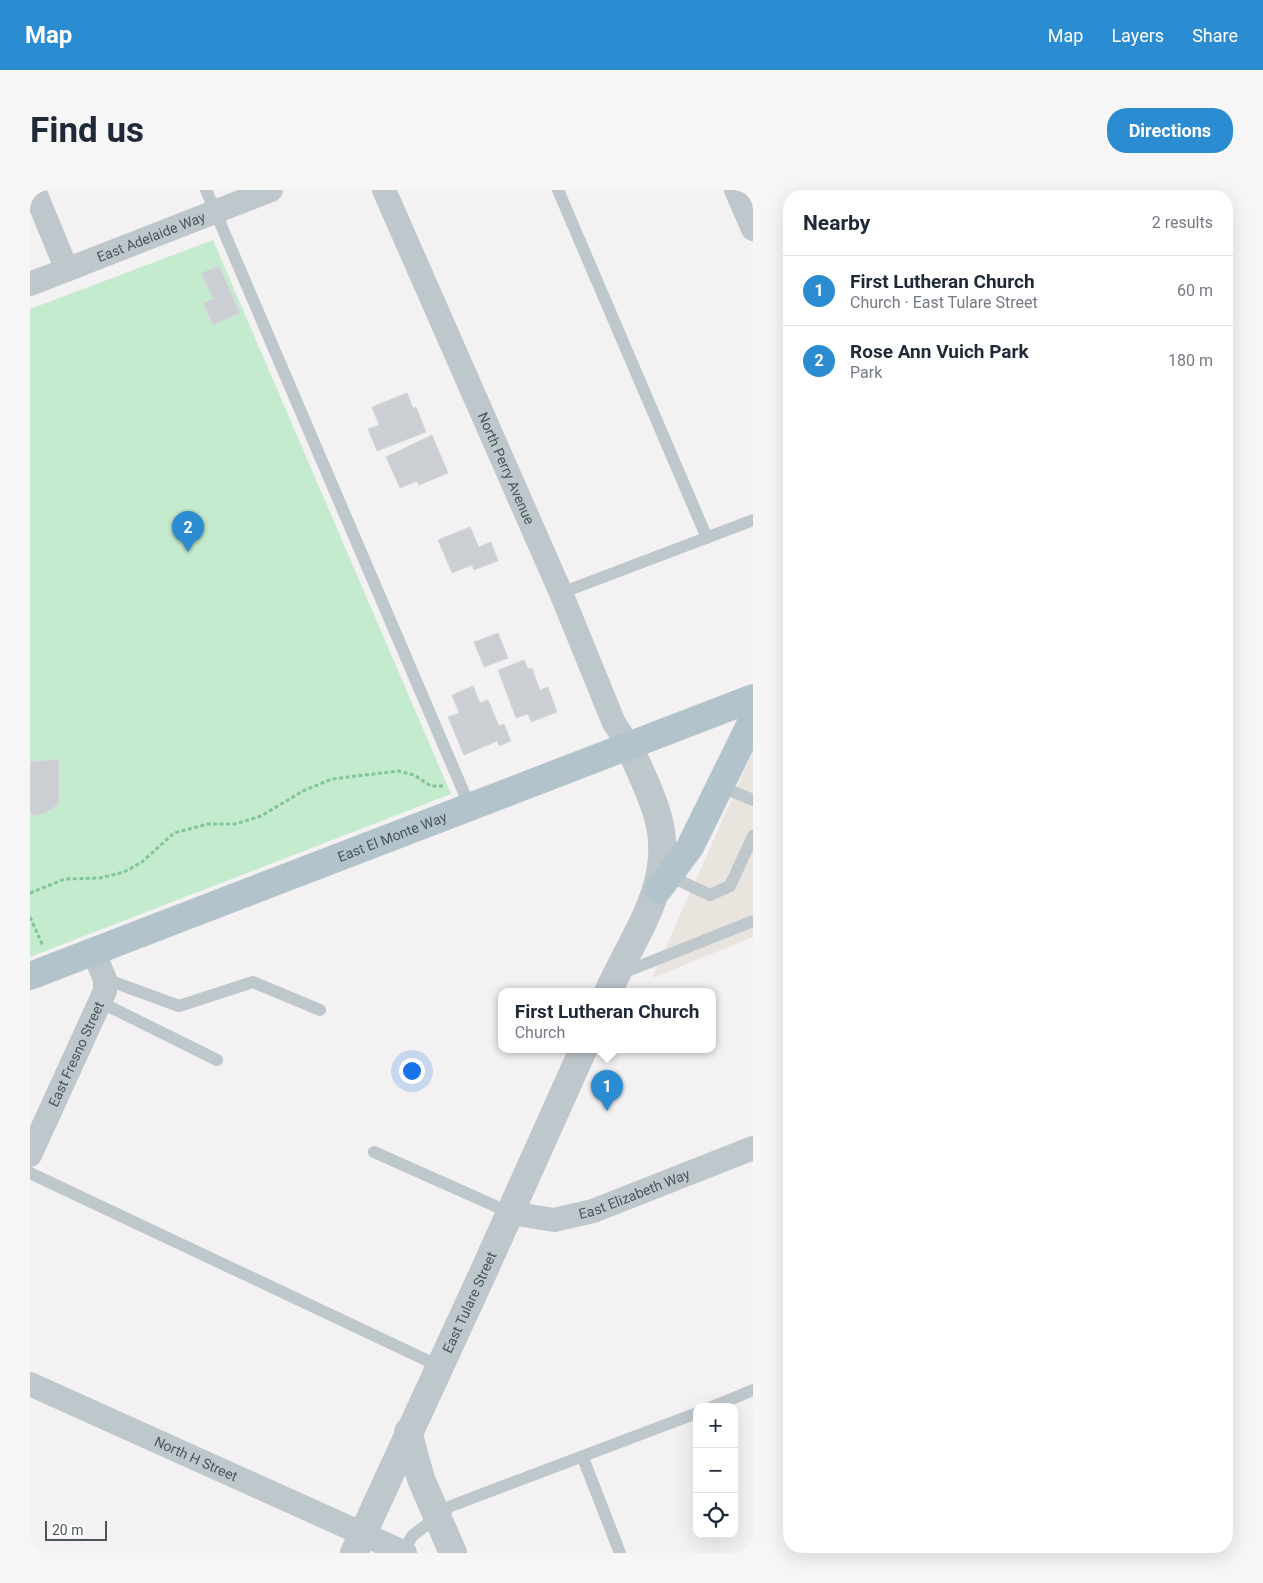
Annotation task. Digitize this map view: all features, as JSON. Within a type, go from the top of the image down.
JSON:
[{"type":"main road","name":"East El Monte Way","points":[[30,976],[753,698]]},
{"type":"main road","points":[[658,890],[690,848],[753,719]]},
{"type":"street","points":[[34,190],[68,270]]},
{"type":"street","name":"East Adelaide Way","points":[[30,284],[271,190]]},
{"type":"street","name":"North Perry Avenue","points":[[384,190],[561,593],[614,723],[629,746]]},
{"type":"street","points":[[736,190],[753,229]]},
{"type":"street","points":[[612,984],[658,890],[662,862],[658,818],[629,746]]},
{"type":"street","points":[[93,951],[103,991]]},
{"type":"street","name":"East Fresno Street","points":[[30,1155],[103,991]]},
{"type":"street","name":"East Tulare Street","points":[[358,1543],[408,1432],[440,1367],[582,1053]]},
{"type":"street","name":"East Elizabeth Way","points":[[510,1213],[554,1220],[593,1211],[753,1148]]},
{"type":"street","name":"North H Street","points":[[30,1384],[358,1543],[405,1553]]},
{"type":"street","points":[[408,1432],[422,1479],[453,1553]]},
{"type":"lane","points":[[206,190],[470,807]]},
{"type":"lane","points":[[558,190],[707,538]]},
{"type":"lane","points":[[561,593],[753,520]]},
{"type":"lane","points":[[720,786],[753,800]]},
{"type":"lane","points":[[658,890],[678,880],[710,895],[730,886],[753,836]]},
{"type":"lane","points":[[612,984],[753,921]]},
{"type":"lane","points":[[103,991],[179,1006],[253,982],[320,1010]]},
{"type":"lane","points":[[103,991],[217,1060]]},
{"type":"lane","points":[[374,1152],[510,1213]]},
{"type":"lane","points":[[30,1173],[440,1367]]},
{"type":"lane","points":[[722,1403],[753,1390]]},
{"type":"lane","points":[[405,1553],[412,1536],[451,1506],[693,1415]]},
{"type":"lane","points":[[582,1458],[620,1553]]},
{"type":"path","points":[[30,893],[65,879],[100,878],[124,872],[142,862],[174,833],[208,824],[235,824],[261,816],[313,786],[332,779],[398,771],[414,775],[431,786],[442,786],[459,782]]},
{"type":"path","points":[[30,916],[45,951]]},
{"type":"shaded area","points":[[753,752],[753,937],[652,978],[735,792]]},
{"type":"green space","points":[[213,240],[451,794],[30,957],[30,309]]},
{"type":"building","points":[[219,266],[240,313],[213,325],[203,303],[213,299],[201,273]]},
{"type":"building","points":[[407,393],[413,408],[416,407],[426,432],[377,451],[368,429],[379,425],[372,407]]},
{"type":"building","points":[[432,435],[448,473],[419,485],[417,481],[400,488],[386,457]]},
{"type":"building","points":[[470,527],[479,547],[491,542],[498,561],[474,570],[472,565],[452,573],[438,540]]},
{"type":"building","points":[[498,633],[508,658],[484,667],[474,642]]},
{"type":"building","points":[[524,660],[528,669],[532,668],[540,690],[548,687],[557,712],[531,722],[528,714],[516,718],[498,670]]},
{"type":"building","points":[[473,686],[480,703],[488,700],[499,726],[504,724],[511,741],[499,746],[497,741],[464,755],[448,717],[459,713],[452,695]]},
{"type":"building","points":[[59,759],[59,804],[47,812],[34,816],[30,812],[30,762]]},
{"type":"place","name":"Rose Ann Vuich Park","points":[[188,552]]},
{"type":"place","name":"First Lutheran Church","points":[[607,1111]]}]
